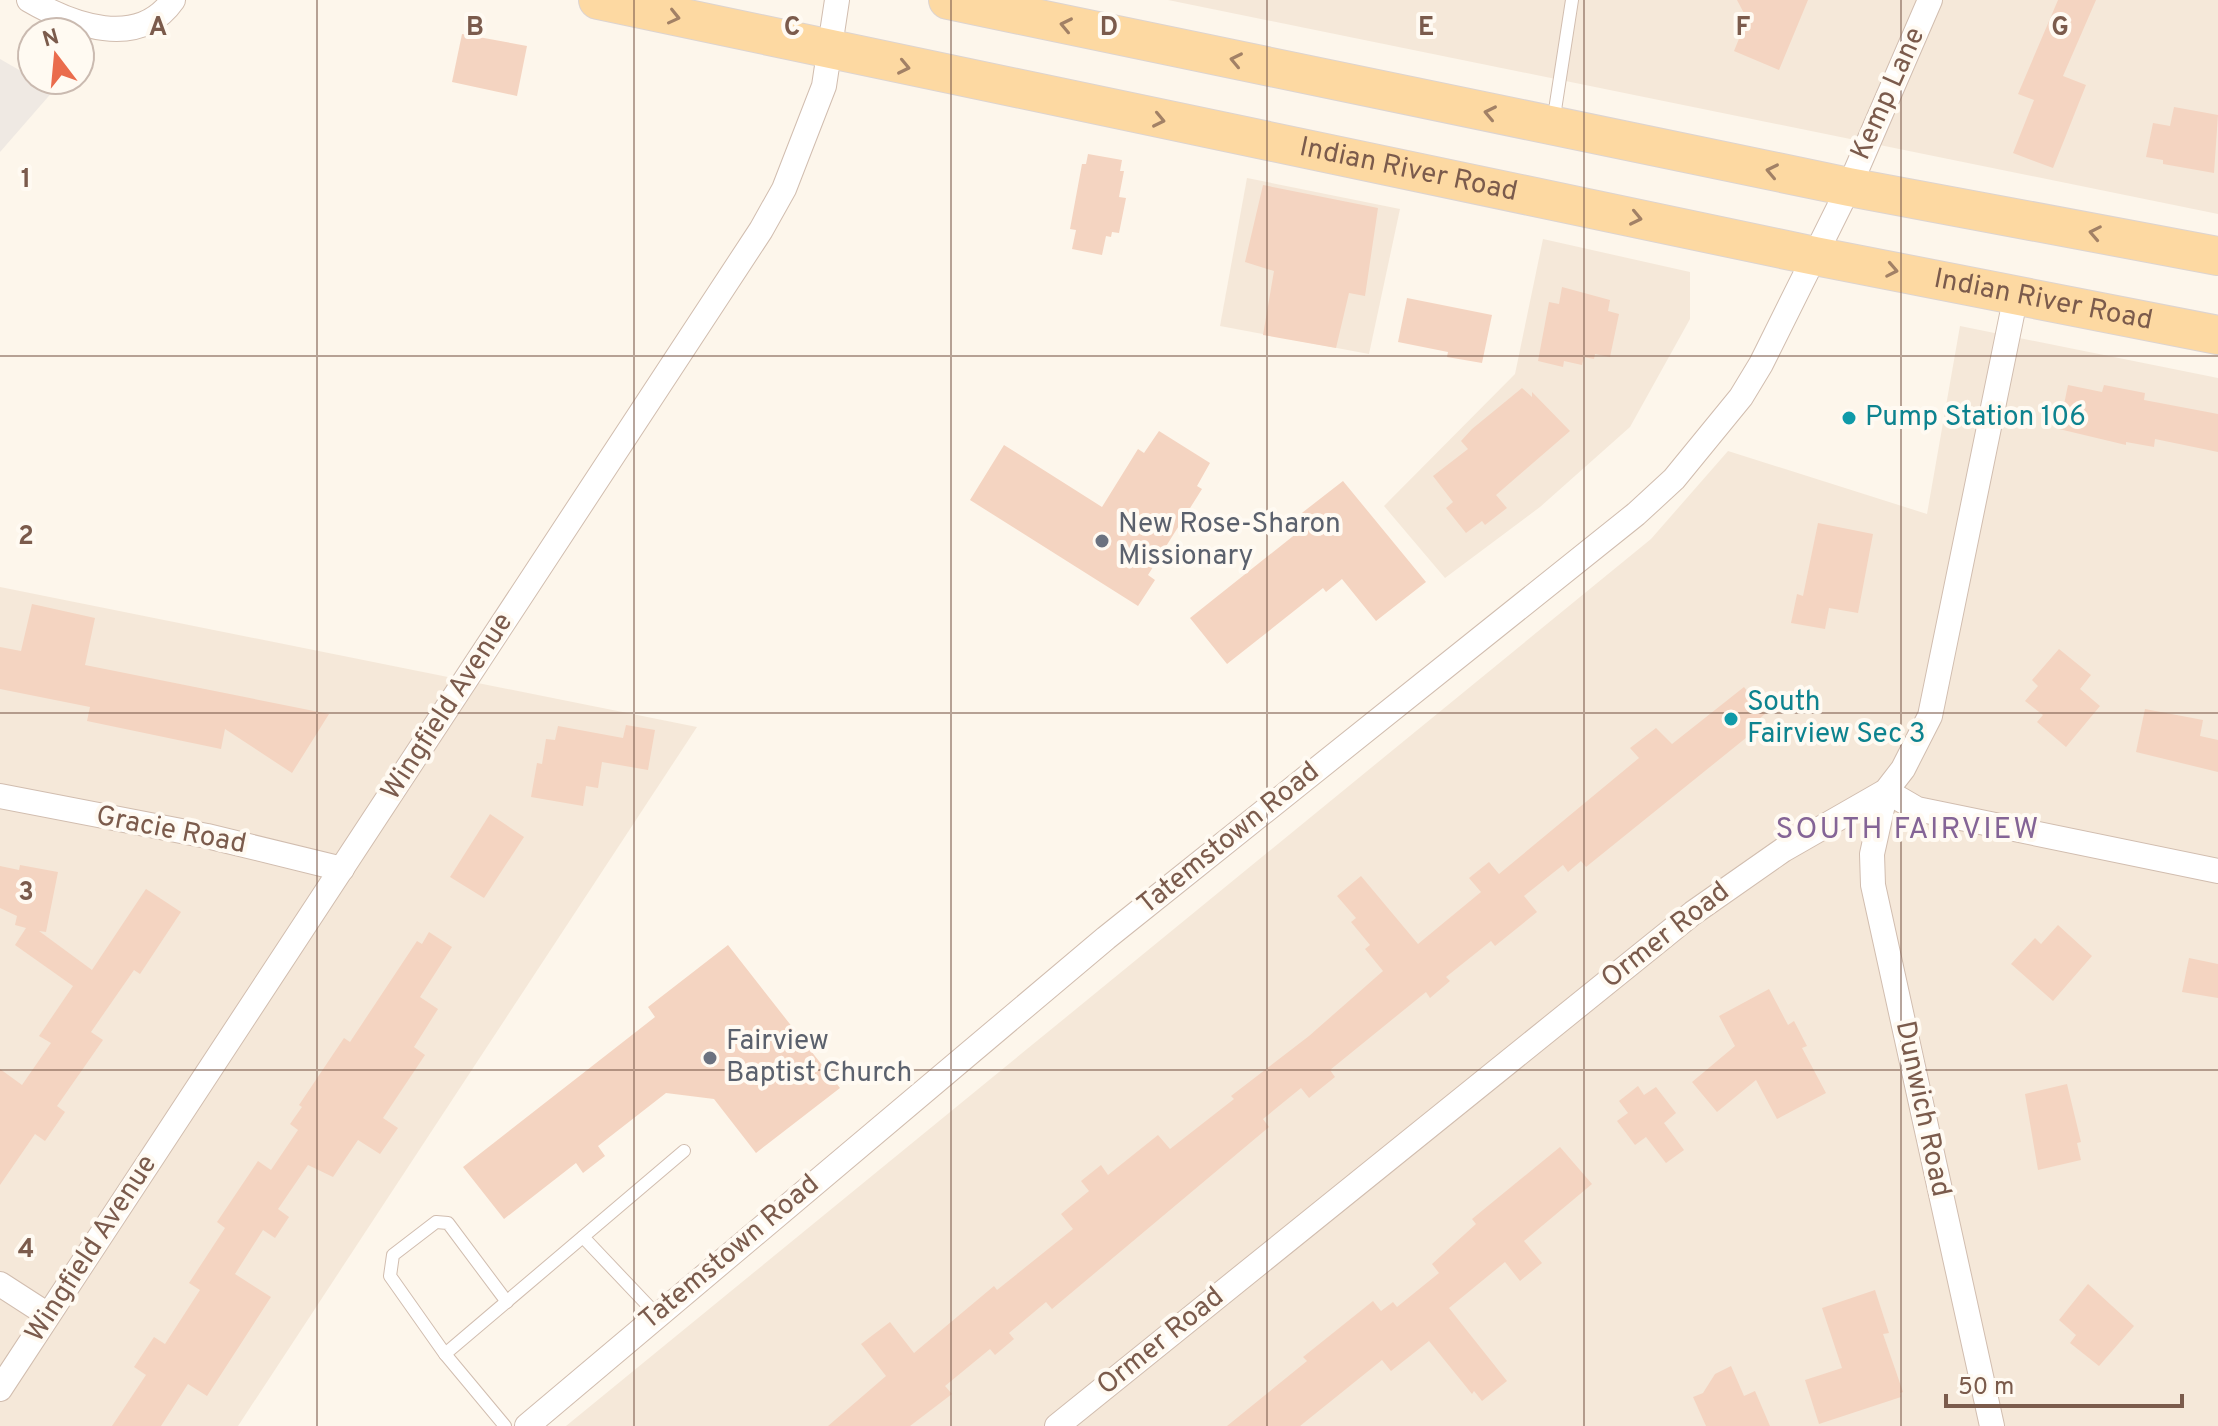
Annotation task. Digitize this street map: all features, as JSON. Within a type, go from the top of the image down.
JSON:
[{"type":"main road","name":"Indian River Road","points":[[598,0],[828,51],[1815,256],[2218,335]]},
{"type":"main road","points":[[948,0],[1849,187],[2218,256]]},
{"type":"street","points":[[29,0],[66,21],[110,29],[140,28],[165,11],[173,0]]},
{"type":"street","name":"Wingfield Avenue","points":[[0,1389],[761,230],[805,142],[824,86],[837,0]]},
{"type":"street","name":"Kemp Lane","points":[[1849,187],[1930,0]]},
{"type":"street","name":"Tatemstown Road","points":[[527,1426],[656,1314],[1106,938],[1636,514],[1674,479],[1741,397],[1849,187]]},
{"type":"street","name":"Ormer Road","points":[[1057,1426],[1693,913],[1783,850],[1886,791],[1903,769],[1930,716],[2016,295]]},
{"type":"street","points":[[1886,791],[1917,809],[2218,871]]},
{"type":"street","name":"Dunwich Road","points":[[1886,791],[1872,854],[1873,885],[1992,1426]]},
{"type":"street","name":"Gracie Road","points":[[0,796],[207,836],[342,869]]},
{"type":"street","points":[[0,1284],[48,1315]]},
{"type":"lane","points":[[1552,126],[1572,0]]},
{"type":"lane","points":[[445,1354],[684,1151]]},
{"type":"lane","points":[[505,1426],[445,1354],[390,1276],[393,1255],[436,1222],[448,1223],[507,1302]]},
{"type":"lane","points":[[583,1237],[656,1314]]},
{"type":"shaded area","points":[[1168,0],[2218,0],[2218,214]]},
{"type":"shaded area","points":[[0,59],[16,68],[16,96],[49,96],[0,152]]},
{"type":"shaded area","points":[[1247,178],[1400,209],[1369,354],[1220,326]]},
{"type":"shaded area","points":[[1543,239],[1690,272],[1690,319],[1630,427],[1540,507],[1445,578],[1384,506],[1515,374]]},
{"type":"shaded area","points":[[1960,326],[2218,378],[2218,1426],[566,1426],[1651,539],[1728,451],[1927,514]]},
{"type":"shaded area","points":[[0,587],[697,727],[238,1426],[0,1426]]},
{"type":"building","points":[[1737,0],[1808,0],[1779,70],[1734,51],[1747,19]]},
{"type":"building","points":[[2058,0],[2096,0],[2063,76],[2086,85],[2053,168],[2013,153],[2034,100],[2018,94]]},
{"type":"building","points":[[462,34],[527,46],[517,96],[452,82]]},
{"type":"building","points":[[2174,107],[2218,115],[2214,173],[2163,164],[2163,160],[2146,157],[2153,123],[2170,126]]},
{"type":"building","points":[[1088,154],[1122,160],[1120,171],[1124,171],[1119,197],[1126,198],[1119,233],[1112,232],[1111,237],[1106,236],[1102,255],[1072,249],[1076,230],[1070,229],[1082,164],[1086,164]]},
{"type":"building","points":[[1263,185],[1378,208],[1365,296],[1349,293],[1336,348],[1263,335],[1274,271],[1245,262]]},
{"type":"building","points":[[1562,287],[1610,300],[1608,311],[1619,314],[1610,357],[1595,354],[1594,359],[1584,357],[1582,365],[1564,361],[1563,367],[1538,361],[1549,302],[1559,304]]},
{"type":"building","points":[[1407,298],[1492,315],[1482,363],[1447,357],[1448,352],[1398,342]]},
{"type":"building","points":[[2068,385],[2102,392],[2104,385],[2145,393],[2144,400],[2218,414],[2218,452],[2155,439],[2154,447],[2126,442],[2126,445],[2059,429]]},
{"type":"building","points":[[1522,388],[1532,397],[1532,392],[1570,431],[1496,495],[1507,508],[1485,525],[1482,521],[1466,533],[1446,508],[1453,502],[1433,476],[1468,449],[1461,441],[1472,429]]},
{"type":"building","name":"New Rose-Sharon Missionary","points":[[1159,431],[1210,463],[1197,486],[1202,489],[1148,575],[1155,580],[1138,606],[970,500],[1004,445],[1102,507],[1138,449],[1144,453]]},
{"type":"building","points":[[1343,481],[1426,582],[1376,621],[1342,579],[1326,592],[1323,588],[1227,664],[1190,618],[1297,533],[1289,523]]},
{"type":"building","points":[[1818,523],[1873,534],[1858,613],[1829,608],[1825,629],[1791,623],[1797,594],[1803,596]]},
{"type":"building","points":[[32,604],[95,618],[85,665],[329,714],[292,773],[225,729],[221,749],[87,721],[90,707],[0,689],[0,647],[21,651]]},
{"type":"building","points":[[2059,649],[2091,675],[2080,689],[2100,706],[2066,747],[2037,722],[2043,715],[2025,701],[2038,686],[2032,680]]},
{"type":"building","points":[[1744,687],[1765,714],[1753,724],[1757,729],[1586,867],[1581,861],[1568,872],[1563,865],[1524,896],[1537,912],[1495,946],[1491,941],[1446,977],[1450,981],[1430,998],[1426,992],[1330,1070],[1335,1077],[1309,1098],[1301,1088],[1263,1119],[1269,1127],[1052,1309],[1046,1302],[1009,1333],[1014,1339],[995,1355],[990,1349],[945,1386],[952,1394],[910,1426],[828,1426],[886,1376],[861,1344],[890,1322],[914,1353],[994,1286],[997,1290],[1073,1229],[1061,1214],[1089,1191],[1081,1181],[1101,1165],[1108,1175],[1158,1135],[1170,1149],[1234,1099],[1231,1096],[1309,1036],[1383,971],[1365,949],[1370,945],[1351,922],[1356,918],[1337,896],[1361,876],[1418,944],[1481,892],[1469,878],[1489,862],[1499,874],[1639,758],[1630,748],[1656,728],[1672,744]]},
{"type":"building","points":[[2145,709],[2203,720],[2200,736],[2218,740],[2218,772],[2136,752]]},
{"type":"building","points":[[626,725],[655,730],[648,770],[602,762],[598,788],[586,786],[583,806],[531,797],[537,763],[542,764],[546,739],[555,740],[558,726],[623,738]]},
{"type":"building","points":[[490,814],[524,837],[484,898],[450,877]]},
{"type":"building","points":[[20,865],[58,872],[46,932],[39,931],[92,970],[146,889],[181,912],[140,974],[134,970],[91,1032],[103,1040],[57,1106],[65,1112],[45,1141],[35,1134],[0,1185],[0,1069],[22,1085],[51,1043],[39,1036],[73,986],[15,945],[26,928],[15,925],[17,916],[0,908],[0,866],[19,870]]},
{"type":"building","points":[[2058,925],[2092,956],[2053,1001],[2011,964],[2035,938],[2041,944]]},
{"type":"building","points":[[429,932],[452,947],[420,997],[438,1009],[414,1047],[425,1055],[383,1118],[398,1128],[380,1154],[358,1140],[333,1177],[308,1165],[278,1209],[289,1217],[275,1238],[263,1230],[235,1274],[271,1297],[207,1396],[188,1384],[161,1426],[112,1426],[146,1375],[134,1367],[154,1337],[165,1344],[200,1290],[189,1283],[225,1228],[217,1222],[258,1161],[271,1170],[298,1130],[290,1124],[302,1107],[299,1105],[344,1038],[350,1042],[417,941],[422,944]]},
{"type":"building","name":"Fairview Baptist Church","points":[[728,945],[840,1088],[756,1153],[714,1099],[666,1093],[598,1146],[605,1156],[583,1173],[576,1163],[504,1219],[463,1167],[655,1017],[648,1007]]},
{"type":"building","points":[[2189,958],[2218,964],[2218,998],[2182,992]]},
{"type":"building","points":[[1769,989],[1788,1025],[1794,1021],[1807,1046],[1802,1048],[1826,1093],[1777,1119],[1756,1080],[1717,1112],[1692,1082],[1735,1046],[1719,1016]]},
{"type":"building","points":[[2067,1084],[2081,1142],[2077,1143],[2081,1160],[2038,1170],[2025,1094]]},
{"type":"building","points":[[1638,1086],[1644,1095],[1656,1087],[1676,1113],[1664,1123],[1684,1150],[1666,1163],[1646,1137],[1635,1145],[1617,1121],[1628,1113],[1619,1101]]},
{"type":"building","points":[[1560,1147],[1592,1184],[1524,1241],[1542,1263],[1520,1281],[1505,1262],[1449,1308],[1507,1381],[1482,1401],[1474,1391],[1472,1394],[1429,1341],[1391,1371],[1382,1360],[1300,1426],[1227,1426],[1307,1361],[1303,1357],[1373,1301],[1381,1311],[1393,1302],[1397,1307],[1439,1273],[1432,1264],[1476,1224],[1472,1219]]},
{"type":"building","points":[[2088,1284],[2134,1326],[2099,1366],[2070,1343],[2076,1335],[2059,1320]]},
{"type":"building","points":[[1875,1290],[1889,1333],[1883,1334],[1903,1392],[1900,1393],[1901,1397],[1819,1424],[1805,1380],[1842,1368],[1822,1308]]},
{"type":"building","points":[[1731,1366],[1744,1396],[1755,1391],[1770,1426],[1706,1426],[1693,1397],[1703,1393],[1715,1374]]},
{"type":"place","name":"Pump Station 106","points":[[1849,418]]},
{"type":"place","name":"New Rose-Sharon Missionary","points":[[1102,541]]},
{"type":"place","name":"South Fairview Sec 3","points":[[1731,719]]},
{"type":"place","name":"Fairview Baptist Church","points":[[710,1058]]},
{"type":"district","name":"SOUTH FAIRVIEW","points":[[1908,830]]}]
